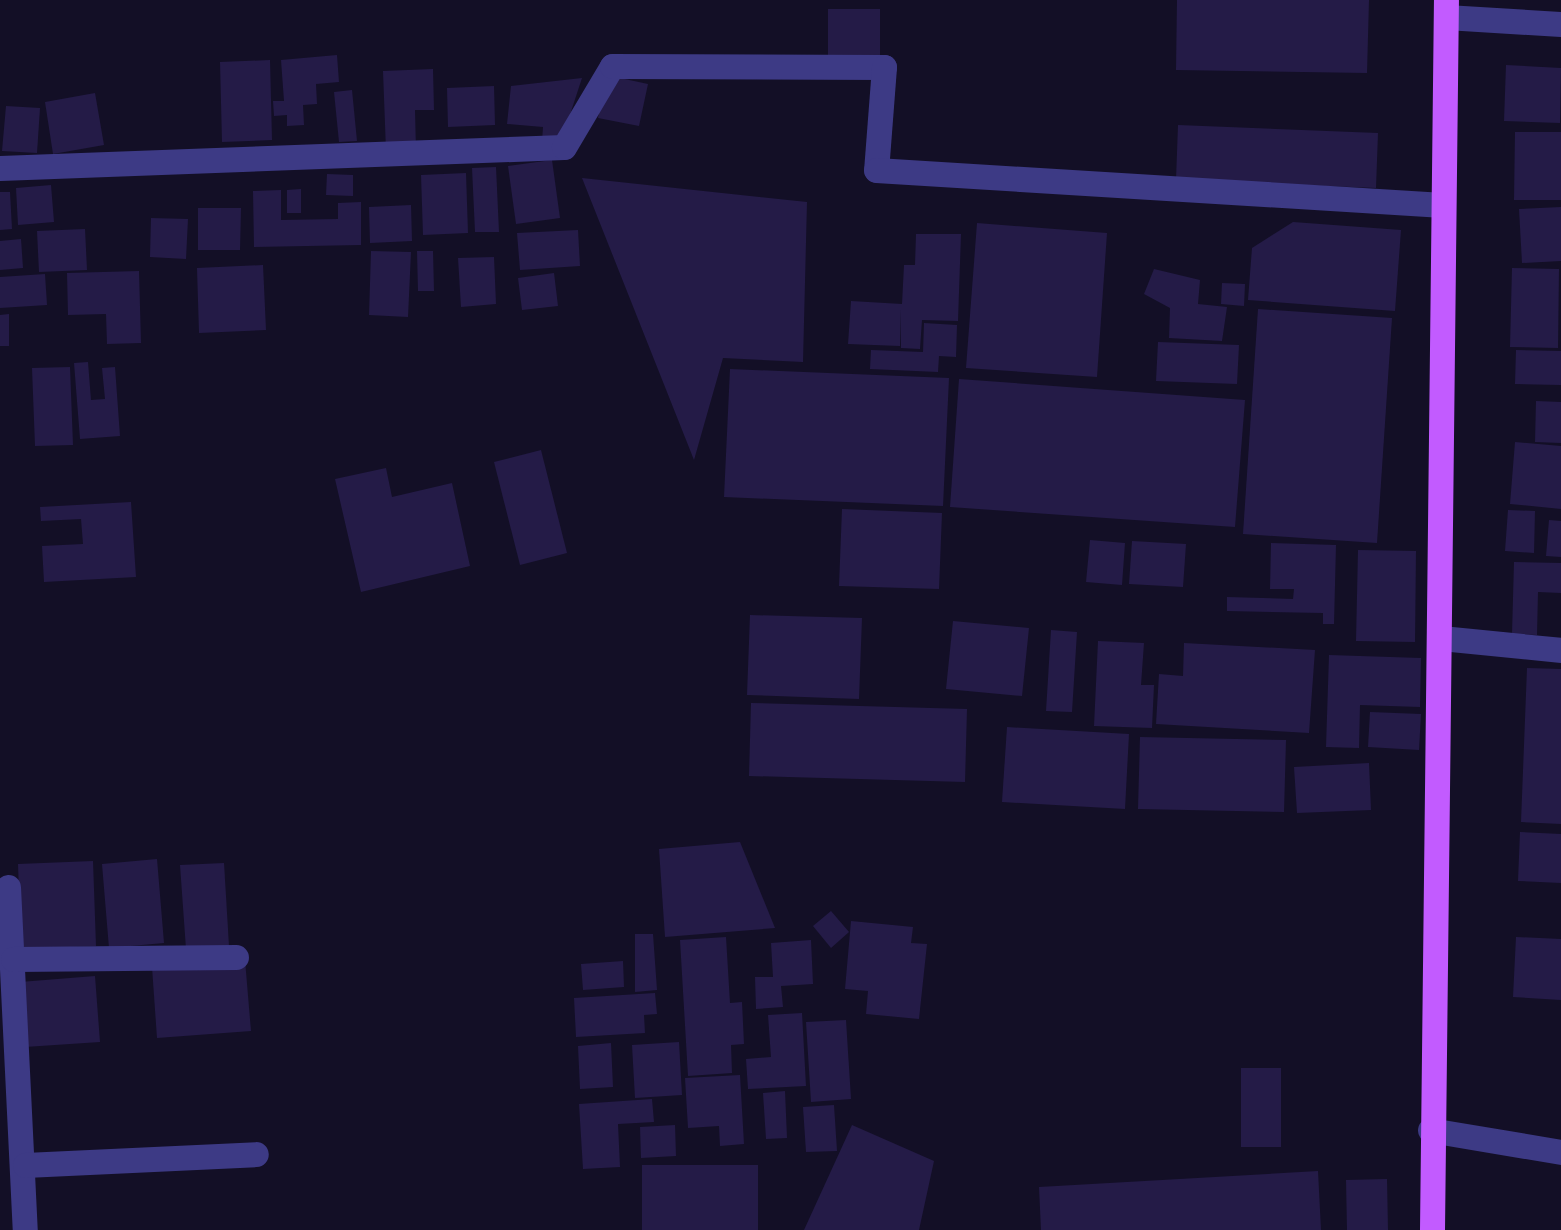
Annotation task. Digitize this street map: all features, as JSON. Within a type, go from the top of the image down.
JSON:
[{"type":"main road","points":[[1432,1230],[1430,1130],[1441,638],[1446,9]]},
{"type":"street","points":[[1446,9],[1561,24]]},
{"type":"street","points":[[0,168],[564,148],[612,66],[884,67],[876,170],[1443,206]]},
{"type":"street","points":[[1441,638],[1561,650]]},
{"type":"street","points":[[8,887],[26,1230]]},
{"type":"street","points":[[13,959],[236,957]]},
{"type":"street","points":[[1430,1130],[1561,1152]]},
{"type":"street","points":[[24,1165],[256,1154]]},
{"type":"building","points":[[1177,0],[1369,0],[1367,73],[1176,70]]},
{"type":"building","points":[[828,9],[880,9],[880,59],[828,58]]},
{"type":"building","points":[[337,55],[339,82],[316,84],[317,104],[303,105],[304,125],[287,126],[287,115],[274,116],[273,101],[284,101],[281,60]]},
{"type":"building","points":[[270,60],[272,140],[222,142],[220,62]]},
{"type":"building","points":[[1506,65],[1561,68],[1560,123],[1504,121]]},
{"type":"building","points":[[433,69],[434,110],[415,110],[416,150],[386,151],[383,71]]},
{"type":"building","points":[[606,75],[648,84],[639,126],[598,118]]},
{"type":"building","points":[[582,78],[562,139],[542,141],[543,127],[507,124],[511,86]]},
{"type":"building","points":[[494,86],[495,125],[448,127],[447,88]]},
{"type":"building","points":[[352,90],[357,141],[339,142],[334,92]]},
{"type":"building","points":[[95,93],[104,145],[53,154],[45,102]]},
{"type":"building","points":[[6,106],[40,108],[37,153],[2,151]]},
{"type":"building","points":[[1178,125],[1378,133],[1376,188],[1176,180]]},
{"type":"building","points":[[1515,132],[1561,132],[1561,200],[1514,200]]},
{"type":"building","points":[[552,160],[560,218],[516,224],[508,166]]},
{"type":"building","points":[[496,167],[499,232],[475,232],[472,168]]},
{"type":"building","points":[[466,173],[468,233],[423,235],[421,175]]},
{"type":"building","points":[[327,174],[353,175],[353,196],[326,195]]},
{"type":"building","points":[[582,178],[807,202],[803,362],[723,358],[694,460]]},
{"type":"building","points":[[51,185],[54,222],[18,225],[16,188]]},
{"type":"building","points":[[301,189],[301,213],[287,213],[287,190]]},
{"type":"building","points":[[281,190],[281,220],[338,219],[338,203],[361,202],[361,245],[254,247],[253,191]]},
{"type":"building","points":[[0,192],[10,192],[12,229],[0,230]]},
{"type":"building","points":[[411,205],[412,241],[370,243],[369,207]]},
{"type":"building","points":[[1561,207],[1561,261],[1522,263],[1519,209]]},
{"type":"building","points":[[198,208],[241,208],[240,250],[198,250]]},
{"type":"building","points":[[151,218],[188,219],[186,259],[150,257]]},
{"type":"building","points":[[1293,222],[1401,230],[1395,311],[1248,300],[1252,248]]},
{"type":"building","points":[[977,223],[1107,233],[1097,377],[966,368]]},
{"type":"building","points":[[85,229],[87,270],[39,272],[37,231]]},
{"type":"building","points":[[578,230],[580,266],[520,270],[517,233]]},
{"type":"building","points":[[916,234],[961,234],[958,321],[922,320],[920,349],[901,348],[901,309],[900,346],[848,344],[851,301],[902,304],[904,265],[915,265]]},
{"type":"building","points":[[21,239],[23,268],[0,270],[0,241]]},
{"type":"building","points":[[371,251],[411,252],[408,317],[369,315]]},
{"type":"building","points":[[417,251],[433,251],[434,291],[418,291]]},
{"type":"building","points":[[494,257],[496,304],[461,307],[458,258]]},
{"type":"building","points":[[263,265],[266,330],[199,333],[197,268]]},
{"type":"building","points":[[1512,268],[1559,269],[1558,348],[1510,347]]},
{"type":"building","points":[[1154,269],[1200,280],[1198,304],[1227,307],[1222,341],[1169,338],[1170,308],[1144,294]]},
{"type":"building","points":[[139,271],[141,343],[107,344],[106,314],[68,315],[67,273]]},
{"type":"building","points":[[554,273],[558,306],[522,310],[518,278]]},
{"type":"building","points":[[45,274],[47,305],[0,308],[0,277]]},
{"type":"building","points":[[1222,283],[1245,284],[1244,306],[1221,304]]},
{"type":"building","points":[[1258,309],[1392,318],[1377,543],[1243,534]]},
{"type":"building","points":[[9,314],[9,346],[0,346],[0,315]]},
{"type":"building","points":[[924,323],[957,325],[956,357],[939,356],[938,372],[870,369],[871,350],[923,352]]},
{"type":"building","points":[[1158,342],[1239,345],[1237,384],[1156,381]]},
{"type":"building","points":[[1516,350],[1561,351],[1561,385],[1515,384]]},
{"type":"building","points":[[88,362],[91,400],[105,399],[102,368],[115,367],[120,436],[80,439],[74,363]]},
{"type":"building","points":[[70,367],[73,445],[35,446],[32,368]]},
{"type":"building","points":[[730,369],[949,378],[943,506],[724,497]]},
{"type":"building","points":[[959,379],[1245,400],[1235,527],[950,507]]},
{"type":"building","points":[[1536,401],[1561,402],[1561,443],[1535,442]]},
{"type":"building","points":[[1515,442],[1561,446],[1561,509],[1510,504]]},
{"type":"building","points":[[541,450],[567,553],[520,565],[494,462]]},
{"type":"building","points":[[386,468],[392,497],[452,483],[470,566],[361,592],[335,479]]},
{"type":"building","points":[[131,502],[136,577],[44,582],[42,546],[83,544],[81,519],[41,521],[40,507]]},
{"type":"building","points":[[842,509],[942,513],[939,589],[839,586]]},
{"type":"building","points":[[1508,510],[1535,511],[1534,553],[1505,551]]},
{"type":"building","points":[[1549,520],[1561,521],[1561,557],[1546,556]]},
{"type":"building","points":[[1090,540],[1125,543],[1122,585],[1086,582]]},
{"type":"building","points":[[1132,541],[1186,544],[1183,587],[1129,584]]},
{"type":"building","points":[[1271,543],[1336,545],[1334,624],[1323,624],[1323,613],[1227,611],[1227,597],[1293,599],[1294,589],[1270,589]]},
{"type":"building","points":[[1358,550],[1416,551],[1415,642],[1356,641]]},
{"type":"building","points":[[1514,562],[1561,563],[1561,593],[1538,592],[1537,635],[1512,634]]},
{"type":"building","points":[[750,615],[862,618],[859,699],[747,695]]},
{"type":"building","points":[[953,621],[1029,628],[1022,696],[946,689]]},
{"type":"building","points":[[1051,630],[1077,632],[1072,712],[1046,711]]},
{"type":"building","points":[[1098,641],[1144,643],[1141,685],[1154,685],[1152,728],[1094,726]]},
{"type":"building","points":[[1184,643],[1315,650],[1309,733],[1156,724],[1159,674],[1183,676]]},
{"type":"building","points":[[1329,655],[1421,658],[1420,707],[1360,705],[1359,748],[1326,747]]},
{"type":"building","points":[[1527,668],[1561,669],[1561,824],[1521,822]]},
{"type":"building","points":[[751,703],[967,709],[965,782],[749,776]]},
{"type":"building","points":[[1370,712],[1421,714],[1419,750],[1368,747]]},
{"type":"building","points":[[1007,727],[1129,734],[1125,809],[1002,802]]},
{"type":"building","points":[[1140,737],[1286,740],[1284,812],[1138,809]]},
{"type":"building","points":[[1369,763],[1371,810],[1297,813],[1294,767]]},
{"type":"building","points":[[1520,832],[1561,834],[1561,883],[1518,881]]},
{"type":"building","points":[[740,842],[775,928],[665,937],[659,849]]},
{"type":"building","points":[[157,859],[164,943],[109,948],[102,864]]},
{"type":"building","points":[[93,861],[96,946],[21,949],[18,864]]},
{"type":"building","points":[[224,863],[229,946],[186,949],[180,865]]},
{"type":"building","points":[[831,911],[849,932],[831,948],[813,926]]},
{"type":"building","points":[[851,921],[913,927],[911,943],[927,944],[919,1019],[866,1014],[868,991],[845,989]]},
{"type":"building","points":[[635,934],[653,934],[657,990],[635,992]]},
{"type":"building","points":[[726,937],[730,1003],[742,1002],[744,1044],[731,1045],[732,1073],[688,1076],[680,940]]},
{"type":"building","points":[[1516,937],[1561,939],[1561,1000],[1513,997]]},
{"type":"building","points":[[811,940],[813,984],[781,986],[783,1007],[756,1009],[755,977],[773,977],[771,943]]},
{"type":"building","points":[[245,960],[251,1031],[157,1038],[152,967]]},
{"type":"building","points":[[623,961],[624,987],[583,990],[581,964]]},
{"type":"building","points":[[95,976],[100,1042],[25,1047],[20,982]]},
{"type":"building","points":[[655,993],[657,1014],[644,1015],[645,1033],[576,1037],[574,998]]},
{"type":"building","points":[[802,1013],[806,1086],[748,1089],[746,1059],[771,1057],[768,1015]]},
{"type":"building","points":[[846,1020],[851,1099],[811,1102],[806,1022]]},
{"type":"building","points":[[679,1042],[682,1095],[635,1098],[632,1045]]},
{"type":"building","points":[[611,1043],[613,1087],[580,1089],[578,1046]]},
{"type":"building","points":[[1241,1068],[1281,1068],[1281,1147],[1241,1147]]},
{"type":"building","points":[[740,1075],[744,1144],[720,1146],[719,1126],[688,1128],[685,1078]]},
{"type":"building","points":[[785,1091],[787,1138],[766,1139],[763,1093]]},
{"type":"building","points":[[652,1099],[654,1122],[618,1124],[620,1167],[583,1169],[579,1104]]},
{"type":"building","points":[[834,1105],[837,1151],[806,1152],[803,1107]]},
{"type":"building","points":[[675,1125],[676,1156],[641,1158],[640,1127]]},
{"type":"building","points":[[852,1125],[934,1161],[919,1230],[804,1230]]},
{"type":"building","points":[[642,1165],[758,1165],[758,1230],[642,1230]]},
{"type":"building","points":[[1318,1171],[1321,1230],[1041,1230],[1039,1187]]},
{"type":"building","points":[[1387,1179],[1388,1230],[1347,1230],[1346,1180]]}]
